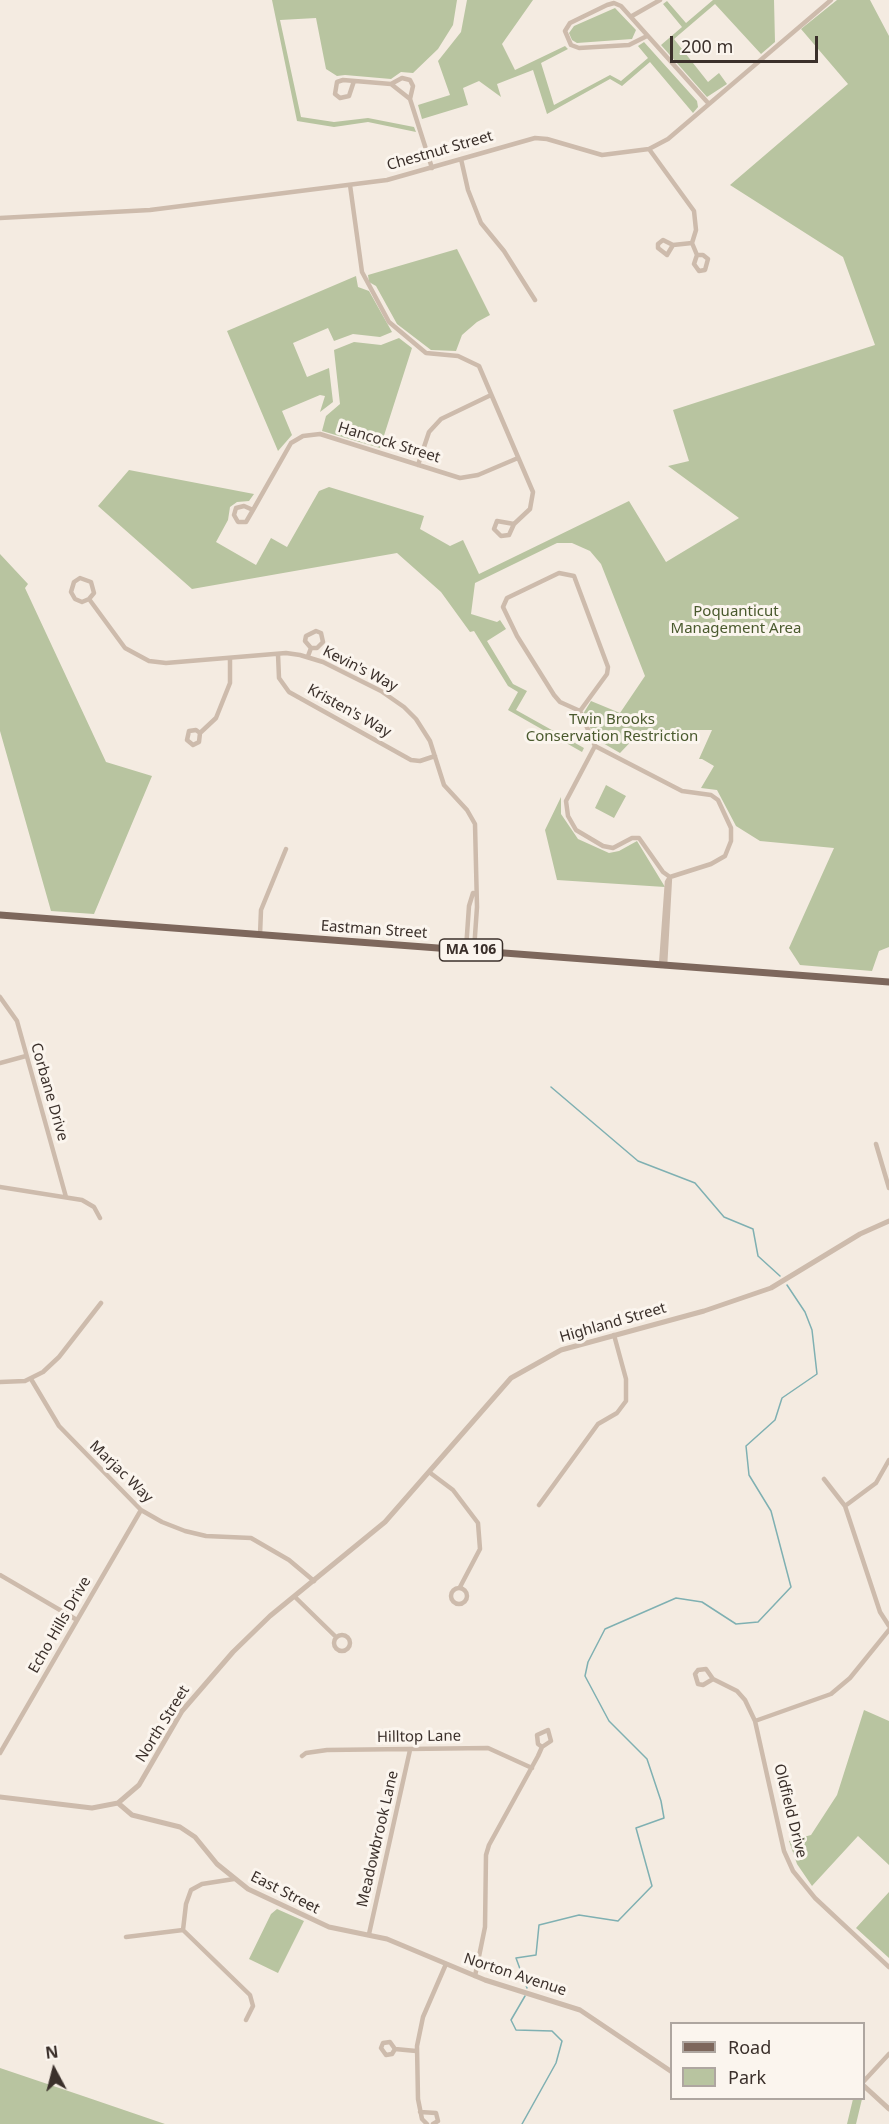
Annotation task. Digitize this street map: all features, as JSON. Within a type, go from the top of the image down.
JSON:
[{"type":"main road","name":"Eastman Street","points":[[0,915],[889,982]]},
{"type":"street","points":[[632,16],[660,0]]},
{"type":"street","name":"Chestnut Street","points":[[0,218],[150,210],[350,185],[400,177],[535,138],[547,139],[602,155],[649,149],[668,139],[831,0]]},
{"type":"street","points":[[647,36],[629,45],[588,48],[575,47],[566,39],[565,31],[570,24],[614,3],[632,16],[647,36],[710,104]]},
{"type":"street","points":[[354,81],[349,96],[340,98],[335,94],[337,82],[354,81],[391,84],[402,78],[410,80],[413,86],[410,99],[432,168]]},
{"type":"street","points":[[391,84],[410,99]]},
{"type":"street","points":[[649,149],[694,211],[696,230],[692,243],[697,255]]},
{"type":"street","points":[[461,159],[472,202],[482,223],[504,251],[535,300]]},
{"type":"street","points":[[350,185],[362,272],[389,322],[426,353],[458,356],[479,366],[533,492],[530,509],[514,524]]},
{"type":"street","points":[[674,245],[692,243]]},
{"type":"street","points":[[418,465],[429,432],[441,419],[491,395]]},
{"type":"street","name":"Hancock Street","points":[[253,510],[291,443],[303,436],[320,434],[460,478],[478,475],[518,458]]},
{"type":"street","points":[[580,711],[607,674],[608,667],[574,576],[559,573],[507,598],[503,607],[517,636],[554,695],[560,702],[580,711],[595,746],[682,791],[711,795],[718,801],[731,828],[725,856],[711,864],[670,877],[667,882],[663,966]]},
{"type":"street","name":"Kevin's Way","points":[[84,578],[91,582],[94,593],[89,599],[82,602],[75,599],[70,589],[74,582],[84,578]]},
{"type":"street","name":"Kevin's Way","points":[[89,599],[121,643],[141,658],[166,663],[278,654],[308,656],[381,691],[404,707],[426,734],[444,785],[467,810],[475,824],[477,842],[474,891],[477,907],[474,950]]},
{"type":"street","points":[[308,656],[311,648]]},
{"type":"street","name":"Kristen's Way","points":[[278,654],[279,678],[289,692],[411,760],[420,761],[435,756]]},
{"type":"street","points":[[200,733],[213,722],[226,695],[230,683],[230,658]]},
{"type":"street","points":[[595,746],[566,801],[568,816],[576,830],[603,846],[613,848],[632,838],[639,838],[663,872],[670,877]]},
{"type":"street","points":[[260,935],[261,910],[286,849]]},
{"type":"street","name":"Kevin's Way","points":[[466,949],[469,906],[474,891]]},
{"type":"street","name":"Corbane Drive","points":[[0,997],[14,1014],[66,1197]]},
{"type":"street","points":[[0,1063],[26,1056]]},
{"type":"street","points":[[876,1144],[889,1188]]},
{"type":"street","points":[[0,1187],[66,1197],[91,1204],[100,1218]]},
{"type":"street","name":"Highland Street","points":[[254,1632],[385,1522],[503,1387],[520,1372],[561,1350],[762,1292],[788,1279],[872,1228],[889,1221]]},
{"type":"street","points":[[0,1382],[31,1379],[54,1362],[101,1303]]},
{"type":"street","points":[[539,1505],[589,1434],[602,1420],[618,1413],[626,1401],[626,1379],[614,1335]]},
{"type":"street","name":"Marjac Way","points":[[31,1379],[59,1426],[141,1509],[175,1528],[206,1536],[245,1537],[265,1545],[303,1570],[314,1581]]},
{"type":"street","points":[[845,1506],[876,1483],[889,1461]]},
{"type":"street","points":[[429,1472],[453,1490],[478,1523],[480,1549],[460,1587]]},
{"type":"street","points":[[755,1720],[831,1694],[850,1678],[889,1628],[880,1612],[845,1506],[824,1479]]},
{"type":"street","name":"Echo Hills Drive","points":[[0,1753],[141,1509]]},
{"type":"street","points":[[0,1575],[77,1620]]},
{"type":"street","points":[[295,1597],[336,1637]]},
{"type":"street","name":"North Street","points":[[118,1803],[139,1785],[182,1711],[254,1632]]},
{"type":"street","name":"Oldfield Drive","points":[[713,1679],[737,1691],[745,1700],[755,1720],[784,1851],[793,1871],[815,1898],[889,1967]]},
{"type":"street","points":[[475,1976],[484,1927],[489,1845],[542,1747]]},
{"type":"street","name":"Hilltop Lane","points":[[302,1756],[306,1753],[327,1750],[488,1748],[532,1768]]},
{"type":"street","name":"Meadowbrook Lane","points":[[369,1934],[410,1750]]},
{"type":"street","points":[[0,1797],[93,1808],[118,1803]]},
{"type":"street","name":"East Street","points":[[118,1803],[132,1815],[173,1824],[190,1833],[234,1879],[248,1890],[337,1929]]},
{"type":"street","points":[[183,1930],[186,1904],[191,1890],[202,1884],[234,1879]]},
{"type":"street","name":"Norton Avenue","points":[[337,1929],[369,1934],[475,1976],[580,2010],[670,2071]]},
{"type":"street","points":[[126,1937],[183,1930]]},
{"type":"street","points":[[183,1930],[250,1995],[253,2006],[246,2020]]},
{"type":"street","points":[[427,2124],[420,2112],[416,2051],[423,2017],[446,1964]]},
{"type":"street","points":[[395,2049],[416,2051]]},
{"type":"street","points":[[865,2080],[889,2054]]},
{"type":"street","points":[[865,2087],[889,2109]]},
{"type":"street","points":[[420,2112],[436,2113],[438,2121],[433,2124]]},
{"type":"green space","points":[[272,0],[457,0],[453,25],[438,49],[413,73],[401,72],[391,79],[337,76],[326,69],[316,18],[280,20],[301,117],[334,122],[368,118],[414,127],[416,132],[368,122],[334,127],[297,121]]},
{"type":"green space","points":[[467,0],[533,0],[502,44],[515,70],[565,46],[568,49],[541,63],[554,105],[610,75],[621,81],[648,58],[638,46],[644,42],[697,101],[698,107],[693,113],[650,62],[622,86],[610,79],[547,114],[533,70],[497,84],[501,97],[479,81],[463,88],[468,105],[422,119],[418,105],[450,95],[438,61],[461,32]]},
{"type":"green space","points":[[713,0],[774,0],[775,42],[761,54],[715,4],[674,39],[708,82],[719,73],[727,84],[707,97],[661,45],[682,27],[663,4],[667,1],[686,23]]},
{"type":"green space","name":"Poquanticut Management Area","points":[[837,0],[870,0],[889,36],[889,947],[879,951],[872,971],[800,965],[789,948],[834,848],[760,841],[736,826],[717,790],[701,788],[714,766],[699,759],[712,730],[642,730],[620,753],[596,739],[583,714],[591,701],[620,713],[645,676],[601,564],[590,551],[572,543],[557,543],[475,583],[471,614],[497,622],[500,620],[506,629],[487,641],[513,684],[527,691],[516,710],[584,748],[582,752],[508,710],[518,692],[508,686],[474,631],[470,632],[441,592],[397,553],[192,589],[98,506],[129,470],[254,494],[249,501],[237,502],[230,507],[228,520],[216,542],[256,565],[271,538],[287,547],[319,491],[329,487],[424,516],[420,529],[450,546],[463,540],[479,574],[629,501],[666,562],[739,518],[668,466],[689,461],[673,410],[875,345],[843,257],[730,185],[848,84],[801,29]]},
{"type":"green space","points":[[615,8],[636,30],[632,39],[577,43],[572,40],[569,33],[574,26]]},
{"type":"green space","points":[[457,249],[490,315],[477,322],[462,335],[456,351],[431,350],[397,324],[376,286],[369,282],[368,275]]},
{"type":"green space","points":[[356,276],[358,287],[369,291],[392,332],[380,337],[353,334],[334,341],[328,328],[293,343],[307,377],[329,368],[333,402],[320,412],[325,396],[320,395],[282,411],[292,435],[278,451],[227,331]]},
{"type":"green space","points":[[399,338],[412,348],[380,448],[322,431],[326,416],[340,404],[334,350],[354,342],[381,345]]},
{"type":"green space","points":[[0,554],[28,584],[25,588],[106,762],[152,776],[94,914],[51,911],[0,731]]},
{"type":"green space","name":"Twin Brooks Conservation Restriction","points":[[606,785],[626,796],[614,818],[595,808]]},
{"type":"green space","points":[[561,797],[561,814],[578,839],[609,853],[619,851],[637,841],[665,887],[557,880],[545,830]]},
{"type":"green space","points":[[864,1710],[889,1721],[889,1865],[858,1836],[812,1886],[797,1864],[789,1841],[811,1835],[837,1795]]},
{"type":"green space","points":[[889,1892],[889,1958],[856,1928]]},
{"type":"green space","points":[[277,1909],[304,1921],[278,1973],[249,1959],[271,1914]]},
{"type":"green space","points":[[0,2068],[83,2096],[165,2124],[0,2124]]},
{"type":"green space","points":[[853,2100],[862,2100],[856,2124],[847,2124]]},
{"type":"waterway","points":[[551,1087],[638,1161],[695,1183],[724,1217],[753,1229],[758,1256],[780,1276]]},
{"type":"waterway","points":[[527,1988],[516,1958],[536,1955],[539,1925],[579,1915],[618,1921],[652,1886],[636,1828],[664,1818],[661,1801],[647,1759],[609,1721],[585,1676],[588,1662],[605,1629],[676,1598],[702,1602],[736,1624],[758,1622],[791,1587],[771,1511],[749,1475],[746,1446],[775,1420],[782,1398],[817,1374],[812,1330],[805,1312],[787,1285]]},
{"type":"waterway","points":[[522,2124],[556,2063],[562,2041],[552,2031],[516,2030],[511,2020],[525,1996]]}]
